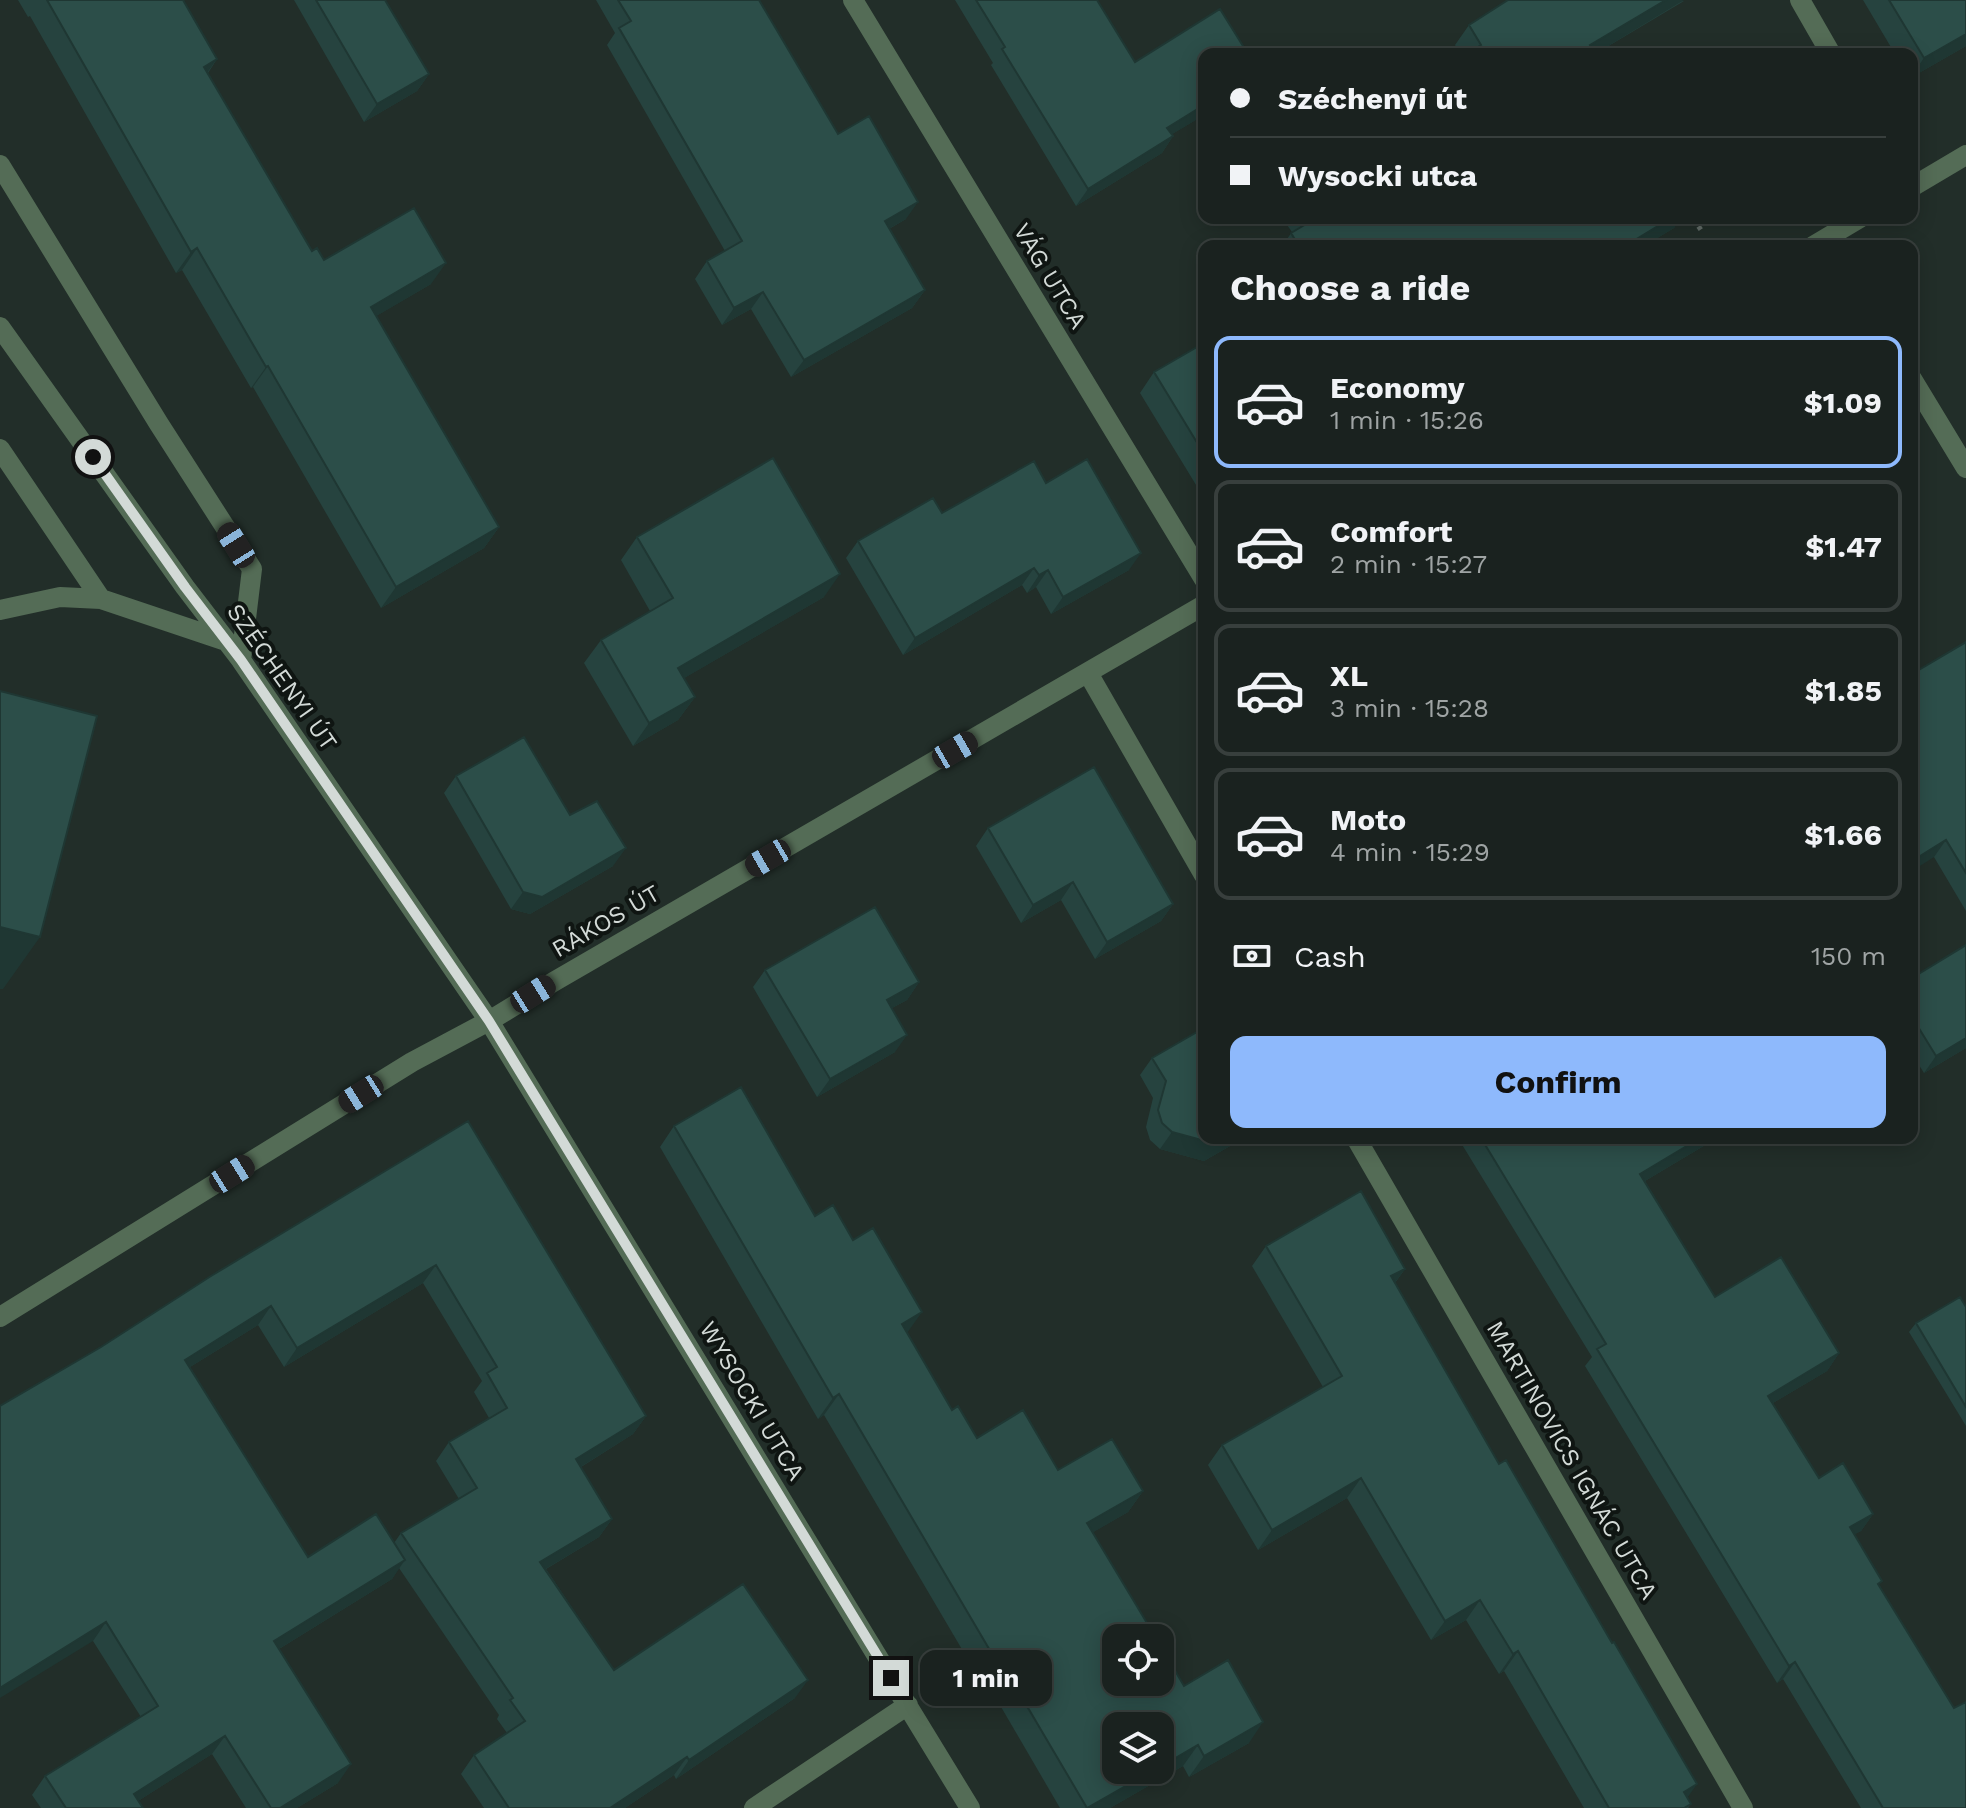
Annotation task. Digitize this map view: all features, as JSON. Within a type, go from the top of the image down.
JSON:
[{"type":"street","name":"VÁG UTCA","points":[[853,0],[1198,569]]},
{"type":"street","points":[[1800,0],[1828,48]]},
{"type":"street","points":[[1918,183],[1966,155]]},
{"type":"street","points":[[0,165],[252,569],[241,660]]},
{"type":"street","points":[[1828,240],[1851,224]]},
{"type":"street","name":"SZÉCHENYI ÚT","points":[[0,327],[241,660],[489,1021]]},
{"type":"street","points":[[1918,389],[1966,468]]},
{"type":"street","points":[[0,449],[101,599]]},
{"type":"street","points":[[0,610],[60,597],[101,599],[226,641]]},
{"type":"street","name":"RÁKOS ÚT","points":[[0,1317],[412,1062],[489,1021],[1198,609]]},
{"type":"street","points":[[1088,673],[1198,865]]},
{"type":"street","name":"WYSOCKI UTCA","points":[[489,1021],[970,1808]]},
{"type":"street","name":"MARTINOVICS IGNÁC UTCA","points":[[1359,1144],[1743,1808]]},
{"type":"street","points":[[754,1808],[908,1705]]},
{"type":"path","points":[[1697,224],[1701,230]]},
{"type":"building","points":[[47,0],[183,0],[217,59],[204,67],[312,251],[317,248],[324,260],[414,208],[446,263],[371,307],[499,527],[396,587],[197,248],[191,252]]},
{"type":"building","points":[[316,0],[385,0],[429,74],[377,104]]},
{"type":"building","points":[[618,0],[759,0],[838,134],[869,116],[918,202],[885,221],[925,290],[804,360],[763,292],[734,308],[707,261],[742,241],[619,28],[631,21]]},
{"type":"building","points":[[976,0],[1097,0],[1135,62],[1220,9],[1244,48],[1198,48],[1198,109],[1167,128],[1173,136],[1088,189],[1002,49],[1005,47]]},
{"type":"building","points":[[1508,0],[1666,0],[1590,45],[1592,48],[1476,48],[1481,45],[1469,25]]},
{"type":"building","points":[[1889,0],[1966,0],[1966,34],[1924,58]]},
{"type":"building","points":[[1306,224],[1661,224],[1635,240],[1295,240],[1291,233]]},
{"type":"building","points":[[1198,346],[1198,444],[1154,372]]},
{"type":"building","points":[[773,458],[840,574],[678,668],[695,697],[649,723],[601,640],[673,598],[637,537]]},
{"type":"building","points":[[1087,459],[1141,553],[1063,597],[1048,570],[1039,575],[1034,568],[915,638],[858,541],[933,498],[942,513],[1034,461],[1046,483]]},
{"type":"building","points":[[1966,642],[1966,873],[1946,840],[1918,857],[1918,670]]},
{"type":"building","points":[[0,691],[97,716],[40,937],[0,927]]},
{"type":"building","points":[[524,737],[570,815],[597,801],[626,848],[542,897],[523,892],[456,776]]},
{"type":"building","points":[[1094,767],[1173,904],[1107,942],[1073,882],[1033,905],[988,828]]},
{"type":"building","points":[[875,907],[919,982],[887,1000],[907,1035],[830,1079],[765,970]]},
{"type":"building","points":[[1966,945],[1966,1038],[1936,1056],[1918,1027],[1918,974]]},
{"type":"building","points":[[1198,1031],[1198,1139],[1172,1132],[1162,1123],[1158,1110],[1166,1081],[1152,1058]]},
{"type":"building","points":[[741,1087],[815,1216],[833,1205],[853,1240],[873,1228],[922,1312],[902,1324],[952,1410],[958,1406],[977,1438],[1023,1410],[1058,1470],[1112,1439],[1143,1491],[1087,1523],[1148,1624],[1102,1624],[1102,1696],[1174,1696],[1174,1669],[1184,1686],[1228,1660],[1263,1722],[1204,1756],[1198,1745],[1174,1759],[1174,1712],[1102,1712],[1102,1784],[1129,1784],[1087,1808],[1011,1679],[1008,1681],[839,1394],[833,1398],[674,1126]]},
{"type":"building","points":[[468,1121],[646,1416],[576,1459],[612,1519],[540,1562],[614,1670],[743,1584],[808,1680],[689,1760],[687,1757],[610,1808],[509,1808],[474,1755],[525,1721],[510,1700],[513,1698],[401,1533],[477,1488],[449,1442],[507,1408],[487,1373],[497,1367],[436,1265],[297,1348],[271,1306],[185,1360],[308,1557],[376,1514],[405,1560],[274,1641],[351,1764],[280,1808],[271,1808],[225,1736],[134,1794],[143,1808],[66,1808],[45,1776],[158,1706],[106,1622],[0,1688],[0,1406]]},
{"type":"building","points":[[1485,1144],[1690,1144],[1640,1174],[1715,1297],[1781,1257],[1839,1353],[1768,1396],[1819,1478],[1843,1463],[1873,1514],[1850,1527],[1882,1581],[1878,1584],[1954,1708],[1966,1702],[1966,1808],[1883,1808],[1795,1662],[1789,1666],[1597,1349],[1606,1344]]},
{"type":"building","points":[[1361,1191],[1405,1269],[1391,1276],[1499,1464],[1506,1460],[1697,1784],[1684,1792],[1691,1804],[1684,1808],[1609,1808],[1518,1651],[1513,1654],[1480,1600],[1445,1621],[1361,1478],[1272,1530],[1222,1445],[1342,1376],[1266,1246]]},
{"type":"building","points":[[1960,1297],[1966,1307],[1966,1407],[1916,1323]]},
{"type":"route","points":[[93,457],[241,660],[489,1021],[891,1678]]}]
